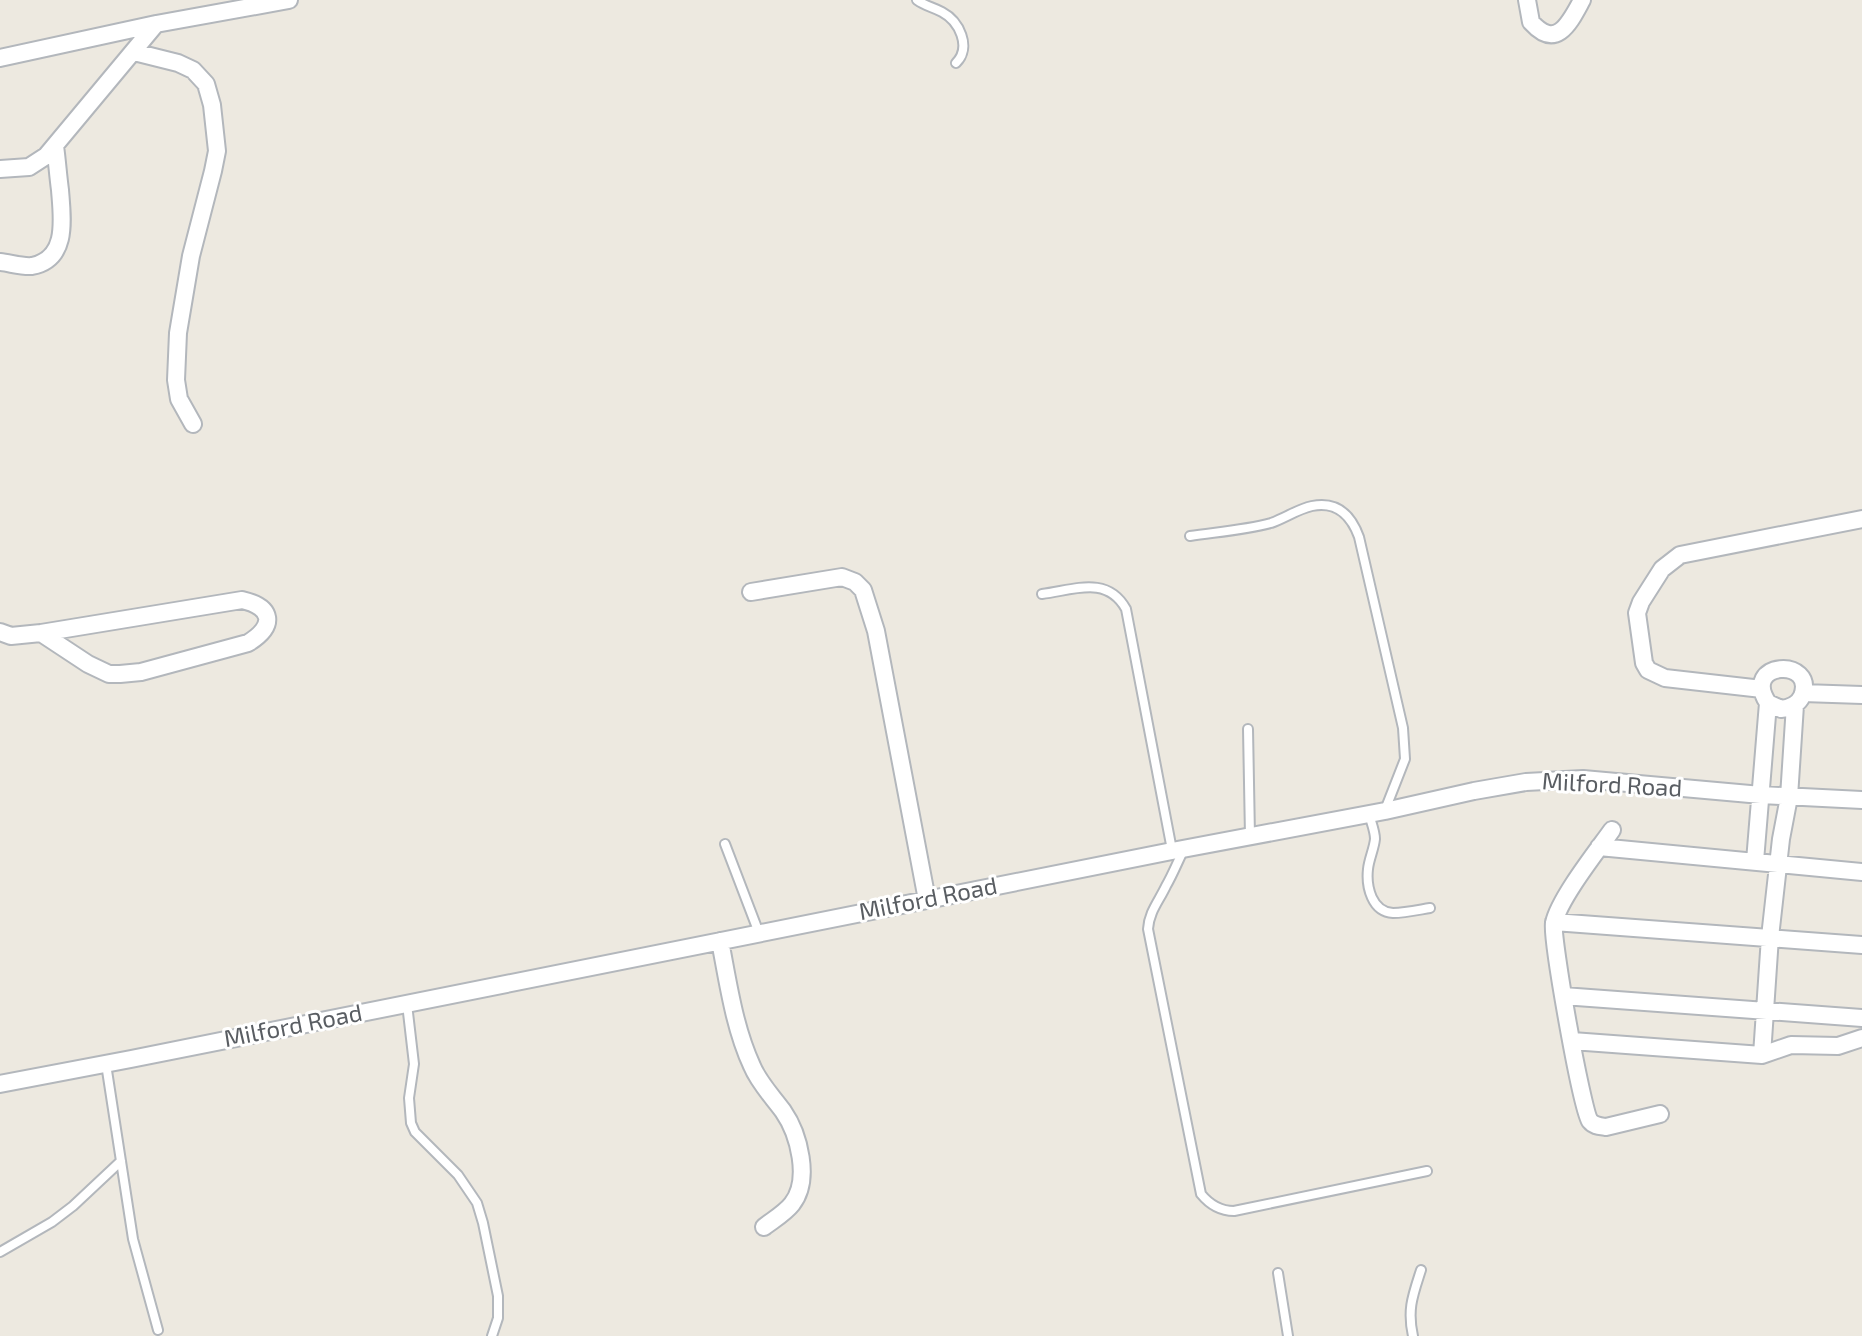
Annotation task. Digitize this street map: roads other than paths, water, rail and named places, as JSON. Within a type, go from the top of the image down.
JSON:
[{"type":"street","points":[[0,58],[156,24],[289,0]]},
{"type":"street","points":[[1527,0],[1531,22],[1541,31],[1551,34],[1567,28],[1582,0]]},
{"type":"street","points":[[0,169],[29,167],[46,156],[156,24]]},
{"type":"street","points":[[134,52],[193,70],[206,84],[212,105],[217,151],[191,256],[178,333],[176,380],[179,399],[193,424]]},
{"type":"street","points":[[0,262],[31,266],[55,251],[61,239],[63,223],[55,146]]},
{"type":"street","points":[[1862,519],[1680,555],[1662,569],[1637,613],[1644,663],[1648,670],[1665,678],[1765,696],[1781,709],[1799,699],[1862,695]]},
{"type":"street","points":[[751,592],[842,577],[855,582],[863,590],[876,631],[927,900]]},
{"type":"street","points":[[0,632],[11,636],[41,633],[242,600],[260,606],[266,612],[267,622],[260,636],[248,643],[141,672],[120,674],[109,674],[88,664],[41,633]]},
{"type":"street","points":[[1755,861],[1763,761],[1764,679],[1770,671],[1780,667],[1798,674],[1803,683],[1778,864],[1762,1055]]},
{"type":"street","points":[[1763,761],[1791,764]]},
{"type":"street","name":"Milford Road","points":[[0,1084],[1526,782],[1583,779],[1761,795],[1862,800]]},
{"type":"street","points":[[1759,822],[1784,824]]},
{"type":"street","points":[[1612,830],[1563,902],[1554,922],[1563,996],[1585,1112],[1592,1123],[1606,1127],[1660,1114]]},
{"type":"street","points":[[1599,847],[1862,872]]},
{"type":"street","points":[[1554,922],[1862,945]]},
{"type":"street","points":[[720,941],[739,1030],[751,1065],[792,1125],[799,1146],[801,1179],[794,1201],[785,1212],[764,1227]]},
{"type":"street","points":[[1563,996],[1862,1018]]},
{"type":"street","points":[[1572,1041],[1762,1055],[1791,1045],[1838,1046],[1862,1038]]},
{"type":"lane","points":[[917,0],[942,12],[957,26],[964,51],[956,63]]},
{"type":"lane","points":[[1190,536],[1270,523],[1312,506],[1326,505],[1337,509],[1354,523],[1405,745],[1405,759],[1377,813],[1368,883],[1376,905],[1382,910],[1390,913],[1430,908]]},
{"type":"lane","points":[[1042,594],[1105,588],[1120,598],[1126,609],[1178,850],[1165,889],[1148,919],[1148,929],[1201,1194],[1220,1209],[1234,1211],[1427,1171]]},
{"type":"lane","points":[[1248,729],[1250,836]]},
{"type":"lane","points":[[725,844],[759,933]]},
{"type":"lane","points":[[407,1003],[414,1064],[409,1098],[411,1123],[415,1132],[458,1175],[477,1203],[498,1296],[498,1318],[492,1336]]},
{"type":"lane","points":[[106,1064],[133,1239],[158,1330]]},
{"type":"lane","points":[[0,1252],[52,1222],[121,1161]]},
{"type":"lane","points":[[1413,1336],[1410,1304],[1421,1270]]},
{"type":"lane","points":[[1278,1273],[1288,1336]]}]
